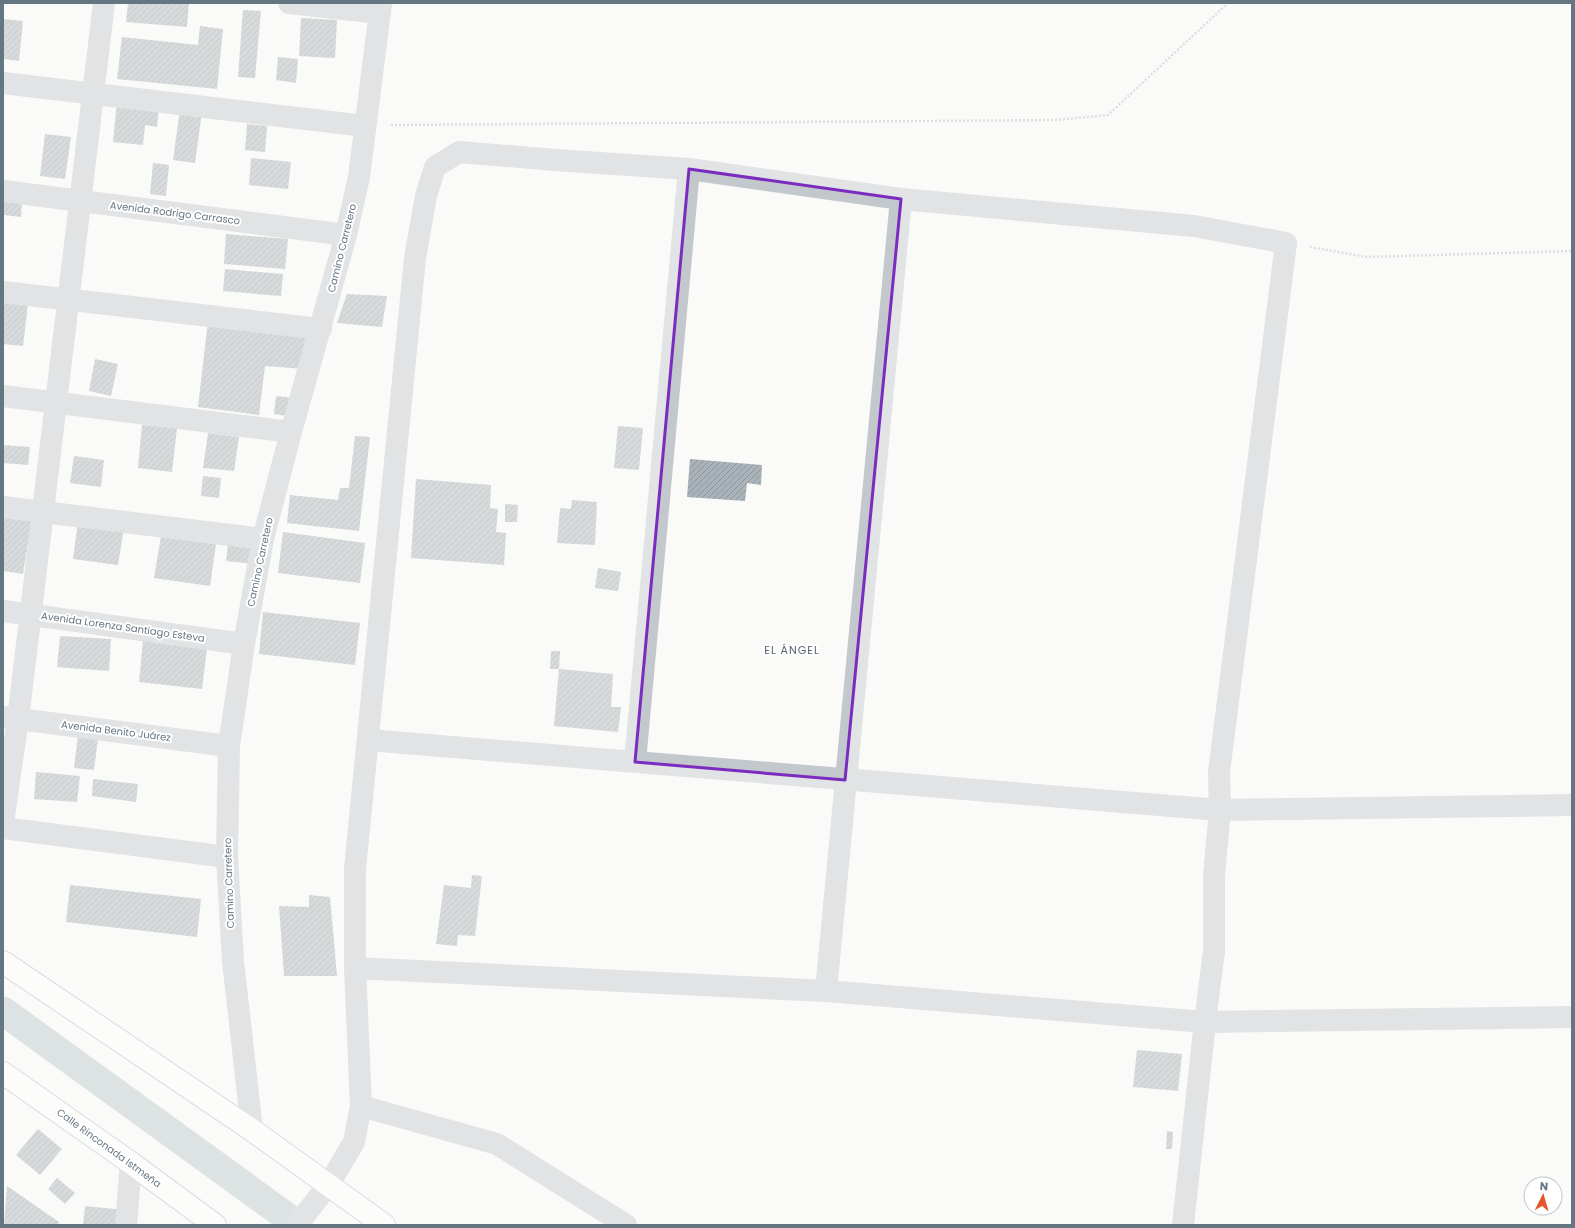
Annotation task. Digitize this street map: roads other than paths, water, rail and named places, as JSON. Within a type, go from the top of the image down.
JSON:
[{"type":"street","points":[[3,823],[11,718],[31,615],[104,3]]},
{"type":"street","points":[[289,3],[380,8]]},
{"type":"street","name":"Camino Carretero","points":[[252,1130],[233,961],[227,857],[229,746],[244,644],[263,539],[346,235],[359,176],[380,8]]},
{"type":"street","points":[[3,83],[365,126]]},
{"type":"street","points":[[297,1225],[329,1184],[354,1142],[361,1106],[355,968],[355,869],[415,258],[426,196],[435,167],[459,152],[689,169],[901,199],[1194,226],[1286,243],[1219,772],[1220,810],[1214,875],[1214,951],[1183,1225]]},
{"type":"street","points":[[634,762],[689,169]]},
{"type":"street","name":"Avenida Rodrigo Carrasco","points":[[3,191],[346,235]]},
{"type":"street","points":[[826,991],[901,199]]},
{"type":"street","points":[[3,292],[321,329]]},
{"type":"street","points":[[3,396],[291,432]]},
{"type":"street","points":[[3,507],[263,539]]},
{"type":"street","name":"Avenida Lorenza Santiago Esteva","points":[[3,611],[244,644]]},
{"type":"street","name":"Avenida Benito Juárez","points":[[11,718],[229,746]]},
{"type":"street","points":[[368,740],[1220,810],[1572,805]]},
{"type":"street","points":[[3,828],[227,857]]},
{"type":"street","points":[[3,962],[252,1130],[384,1225]]},
{"type":"street","points":[[355,968],[826,991],[1205,1022],[1572,1017]]},
{"type":"street","name":"Calle Rinconada Istmeña","points":[[3,1073],[131,1163],[214,1225]]},
{"type":"street","points":[[361,1106],[497,1144],[626,1225]]},
{"type":"street","points":[[126,1225],[131,1163]]},
{"type":"waterway","points":[[3,1011],[298,1225]]},
{"type":"district","name":"EL ÁNGEL","points":[[792,650]]}]
